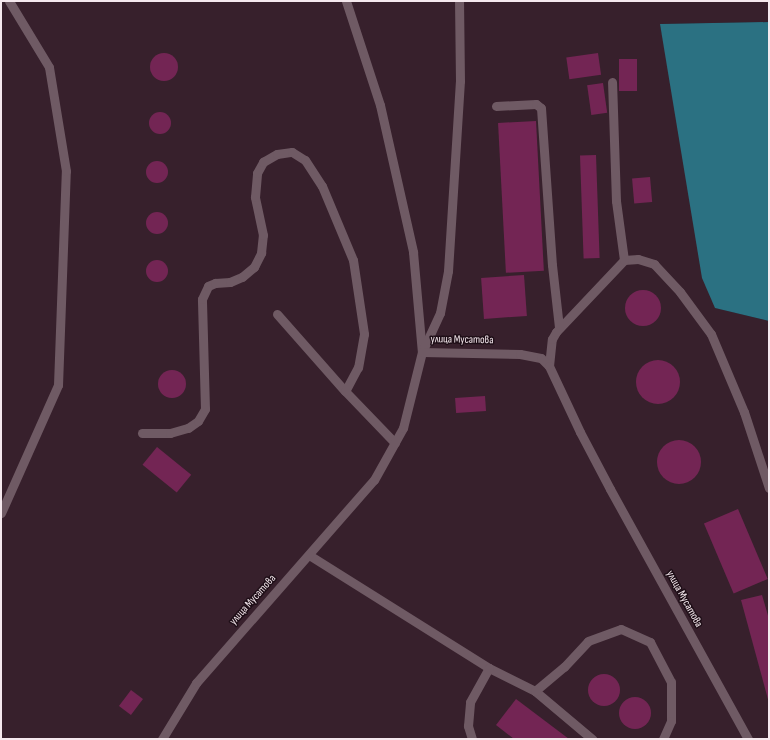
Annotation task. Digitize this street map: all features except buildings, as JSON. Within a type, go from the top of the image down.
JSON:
[{"type":"lane","points":[[1,513],[58,385],[66,171],[49,67],[9,1]]},
{"type":"lane","points":[[346,1],[380,105],[412,252],[422,352]]},
{"type":"lane","points":[[422,352],[440,313],[448,271],[460,81],[458,1]]},
{"type":"lane","points":[[612,82],[615,193],[624,260]]},
{"type":"lane","points":[[496,106],[536,104],[541,108],[552,264],[559,327]]},
{"type":"lane","points":[[142,434],[170,433],[188,428],[198,421],[205,409],[202,299],[208,286],[215,283],[230,282],[242,277],[254,267],[261,253],[263,235],[255,197],[257,173],[263,162],[278,154],[292,152],[305,160],[322,186],[353,260],[364,334],[358,367],[345,391]]},
{"type":"lane","points":[[549,366],[552,339],[559,327],[624,260],[638,259],[654,264],[680,292],[711,334],[744,412],[769,488]]},
{"type":"lane","points":[[277,314],[345,391],[395,443]]},
{"type":"lane","name":"улица Мусатова","points":[[162,739],[196,683],[374,480],[402,428],[422,352],[520,354],[540,358],[549,366],[580,432],[610,490],[748,739]]},
{"type":"lane","points":[[309,555],[489,668],[534,691],[592,739]]},
{"type":"lane","points":[[534,691],[564,667],[588,641],[621,629],[650,642],[671,682],[671,722],[663,739]]},
{"type":"lane","points":[[472,739],[468,726],[470,702],[489,668]]},
{"type":"shaded area","points":[[1,1],[769,1],[769,22],[660,24],[716,308],[769,321],[769,739],[1,739]]},
{"type":"water","points":[[769,22],[769,321],[715,308],[702,278],[660,24]]}]
